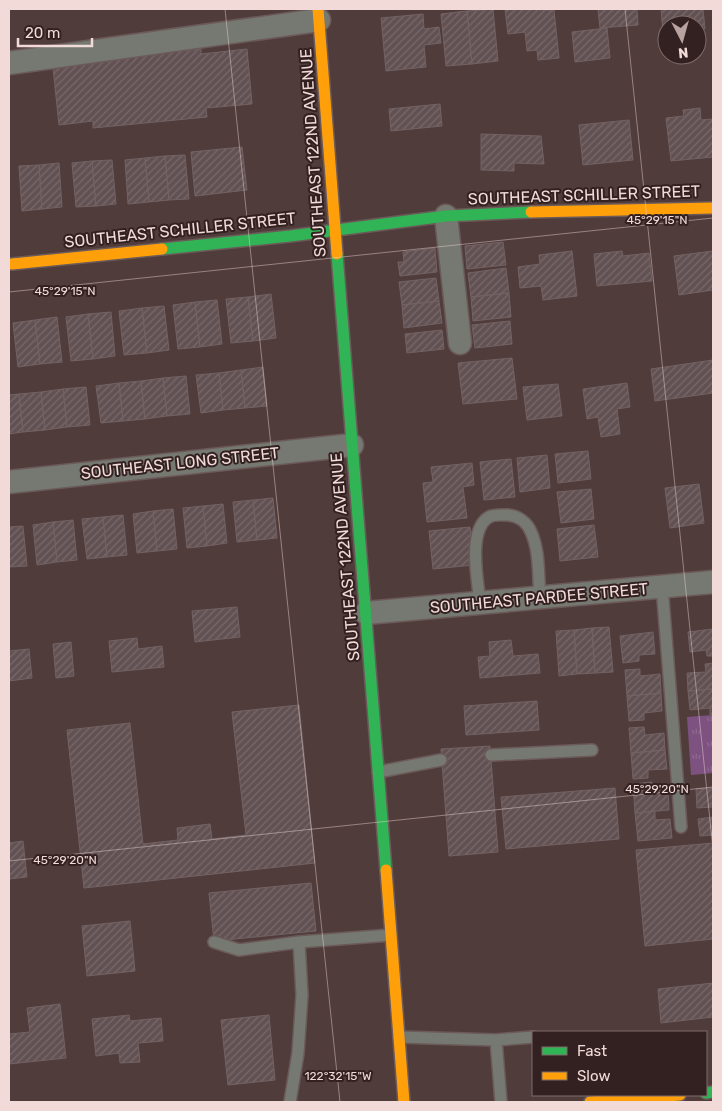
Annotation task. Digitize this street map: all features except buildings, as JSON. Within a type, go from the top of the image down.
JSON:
[{"type":"main road","name":"SOUTHEAST 122ND AVENUE","points":[[319,15],[404,1102]]},
{"type":"main road","name":"SOUTHEAST SCHILLER STREET","points":[[10,265],[290,236],[446,216],[508,212],[713,208]]},
{"type":"main road","points":[[590,1102],[667,1096]]},
{"type":"street","points":[[9,63],[319,15]]},
{"type":"street","points":[[446,216],[460,343]]},
{"type":"street","name":"SOUTHEAST LONG STREET","points":[[9,482],[352,445]]},
{"type":"street","name":"SOUTHEAST PARDEE STREET","points":[[366,613],[713,582]]},
{"type":"lane","points":[[480,603],[475,551],[476,541],[482,524],[488,518],[498,515],[512,516],[524,521],[531,532],[536,545],[540,597]]},
{"type":"lane","points":[[662,586],[681,826]]},
{"type":"lane","points":[[491,755],[592,750]]},
{"type":"lane","points":[[378,772],[441,760]]},
{"type":"lane","points":[[214,942],[239,950],[299,942],[391,935]]},
{"type":"lane","points":[[290,1102],[298,1053],[302,995],[299,942]]},
{"type":"lane","points":[[398,1037],[496,1040],[532,1036]]},
{"type":"lane","points":[[496,1040],[501,1102]]},
{"type":"green space","points":[[713,715],[713,773],[691,775],[687,717]]},
{"type":"traffic: fast","points":[[162,249],[290,236],[446,216],[531,212]]},
{"type":"traffic: fast","points":[[337,254],[386,870]]},
{"type":"traffic: fast","points":[[707,1093],[713,1092]]},
{"type":"traffic: slow","points":[[318,9],[337,254]]},
{"type":"traffic: slow","points":[[531,212],[713,208]]},
{"type":"traffic: slow","points":[[12,264],[162,249]]},
{"type":"traffic: slow","points":[[386,870],[404,1102]]},
{"type":"traffic: slow","points":[[590,1102],[667,1096]]}]
